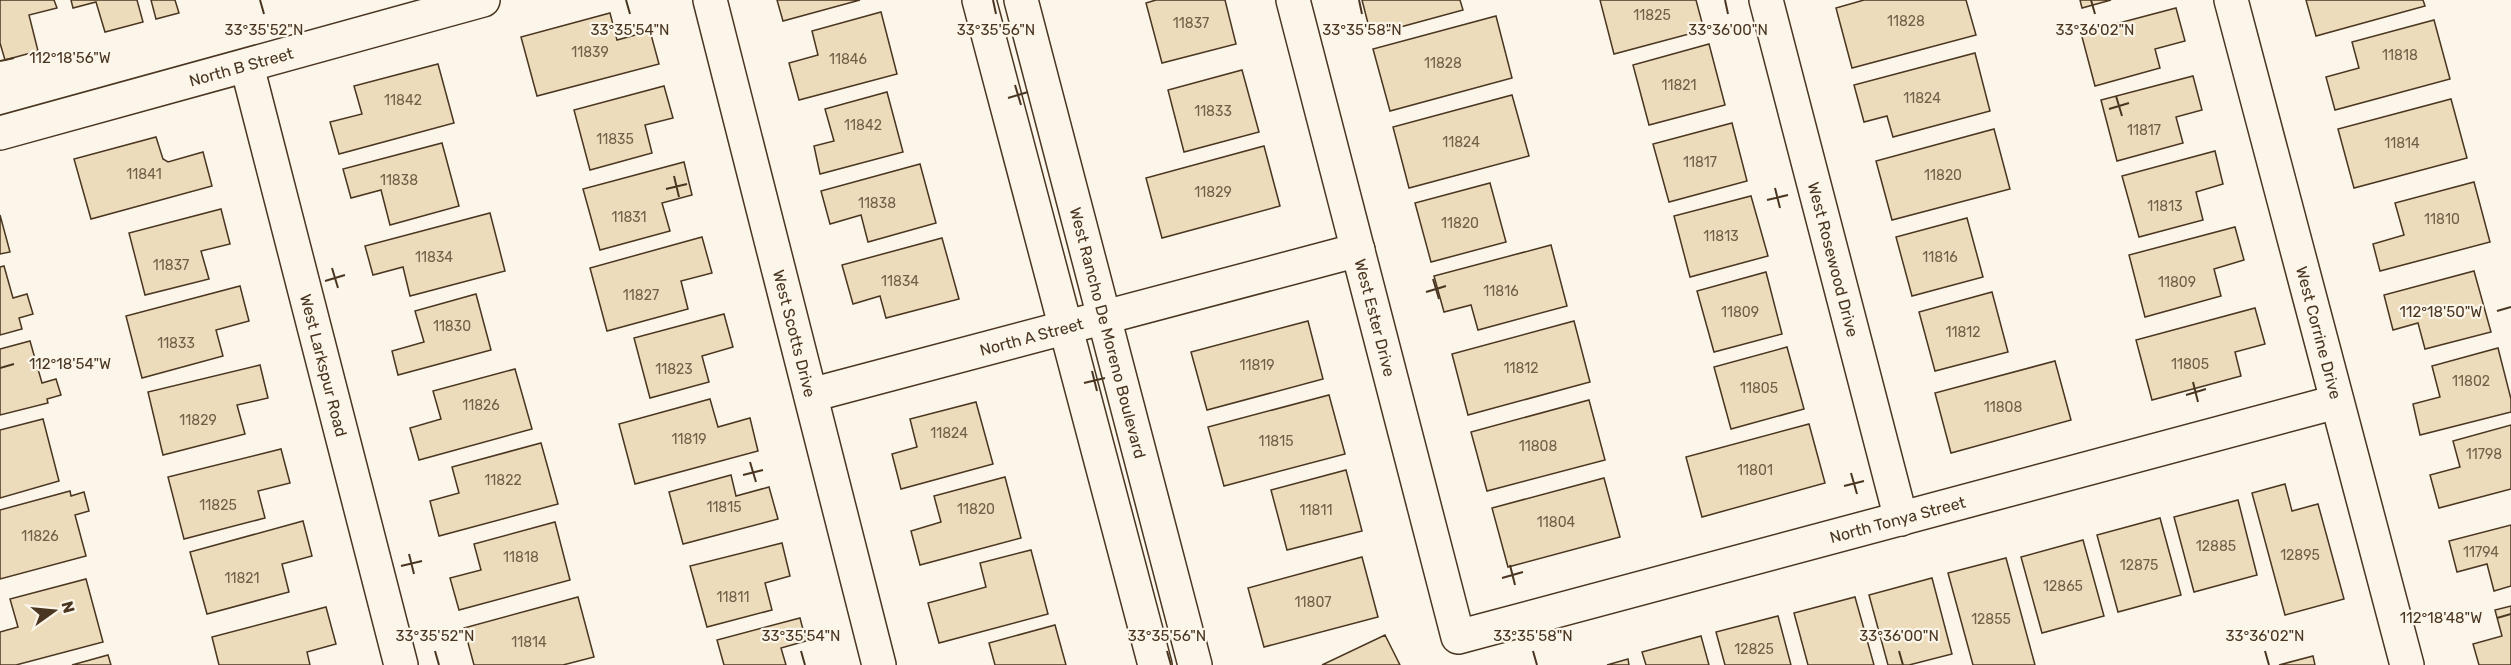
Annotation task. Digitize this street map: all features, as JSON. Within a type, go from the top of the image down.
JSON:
[{"type":"street","name":"North B Street","points":[[0,133],[483,0]]},
{"type":"street","name":"West Scotts Drive","points":[[710,0],[879,665]]},
{"type":"street","points":[[979,0],[1155,665]]},
{"type":"street","name":"West Rancho De Moreno Boulevard","points":[[1021,0],[1195,665]]},
{"type":"street","name":"West Ester Drive","points":[[1293,0],[1458,637]]},
{"type":"street","name":"West Rosewood Drive","points":[[1766,0],[1900,519]]},
{"type":"street","name":"West Corrine Drive","points":[[2231,0],[2336,402],[2408,665]]},
{"type":"street","name":"West Larkspur Road","points":[[247,66],[401,665]]},
{"type":"street","name":"North A Street","points":[[811,395],[1358,250]]},
{"type":"street","name":"North Tonya Street","points":[[1458,637],[2336,402]]},
{"type":"building","points":[[0,0],[54,0],[57,8],[29,15],[38,51],[5,60],[0,43]]},
{"type":"building","points":[[71,0],[137,0],[143,22],[105,32],[96,2],[73,8]]},
{"type":"building","points":[[151,0],[175,0],[179,13],[156,19]]},
{"type":"building","points":[[777,0],[860,0],[783,21]]},
{"type":"building","points":[[1156,0],[1225,0],[1236,44],[1162,63],[1146,3]]},
{"type":"building","points":[[1362,0],[1460,0],[1463,10],[1371,35]]},
{"type":"building","points":[[1600,0],[1696,0],[1704,30],[1614,54]]},
{"type":"building","points":[[1864,0],[1966,0],[1976,35],[1852,68],[1836,8]]},
{"type":"building","points":[[2080,0],[2111,0],[2082,8]]},
{"type":"building","points":[[2306,0],[2423,0],[2425,6],[2316,36]]},
{"type":"building","points":[[2176,8],[2185,41],[2155,49],[2160,68],[2095,86],[2081,33]]},
{"type":"building","points":[[881,12],[897,74],[799,100],[789,63],[818,55],[812,31]]},
{"type":"building","points":[[610,13],[617,40],[650,31],[659,64],[537,96],[521,37]]},
{"type":"building","points":[[1496,16],[1512,78],[1390,111],[1373,49]]},
{"type":"building","points":[[2434,20],[2450,79],[2335,110],[2326,77],[2359,68],[2352,42]]},
{"type":"building","points":[[1709,44],[1725,105],[1649,125],[1633,65]]},
{"type":"building","points":[[1975,53],[1990,111],[1893,137],[1887,116],[1864,122],[1854,85]]},
{"type":"building","points":[[438,64],[454,123],[339,154],[330,122],[362,114],[354,86]]},
{"type":"building","points":[[1242,70],[1259,132],[1184,152],[1168,90]]},
{"type":"building","points":[[2193,76],[2202,110],[2176,117],[2183,143],[2117,161],[2101,100]]},
{"type":"building","points":[[664,86],[673,118],[645,125],[652,153],[590,170],[574,110]]},
{"type":"building","points":[[887,92],[903,152],[820,174],[814,146],[834,141],[825,109]]},
{"type":"building","points":[[1512,95],[1529,156],[1409,188],[1393,127]]},
{"type":"building","points":[[2451,99],[2467,158],[2354,188],[2338,129]]},
{"type":"building","points":[[1732,123],[1747,181],[1669,202],[1653,144]]},
{"type":"building","points":[[1994,129],[2010,189],[1892,220],[1876,161]]},
{"type":"building","points":[[156,137],[163,159],[168,162],[203,152],[212,186],[91,219],[74,159]]},
{"type":"building","points":[[442,143],[459,206],[390,225],[381,190],[351,198],[343,169]]},
{"type":"building","points":[[1264,146],[1280,206],[1162,238],[1146,178]]},
{"type":"building","points":[[2215,151],[2223,184],[2196,192],[2203,220],[2139,237],[2122,176]]},
{"type":"building","points":[[684,162],[692,195],[662,203],[670,231],[600,250],[583,189]]},
{"type":"building","points":[[920,164],[936,223],[868,242],[861,215],[830,224],[821,191]]},
{"type":"building","points":[[2474,182],[2490,242],[2380,271],[2373,244],[2404,235],[2395,203]]},
{"type":"building","points":[[1490,183],[1506,242],[1431,262],[1415,203]]},
{"type":"building","points":[[1751,196],[1768,256],[1690,277],[1674,216]]},
{"type":"building","points":[[221,209],[230,244],[201,251],[209,279],[145,295],[129,233]]},
{"type":"building","points":[[490,213],[505,271],[410,296],[403,267],[373,275],[365,246]]},
{"type":"building","points":[[0,215],[10,252],[0,254]]},
{"type":"building","points":[[1967,218],[1983,277],[1912,296],[1896,237]]},
{"type":"building","points":[[2235,227],[2244,260],[2214,269],[2221,296],[2145,317],[2129,255]]},
{"type":"building","points":[[702,237],[712,273],[681,281],[688,309],[607,331],[590,268]]},
{"type":"building","points":[[942,238],[959,299],[886,318],[880,296],[853,304],[842,265]]},
{"type":"building","points":[[1551,245],[1567,306],[1478,330],[1471,305],[1444,312],[1434,276]]},
{"type":"building","points":[[4,266],[13,298],[27,294],[33,314],[19,318],[22,329],[0,335],[0,267]]},
{"type":"building","points":[[2474,271],[2491,332],[2425,349],[2418,323],[2393,330],[2384,295]]},
{"type":"building","points":[[1766,272],[1782,334],[1714,352],[1697,291]]},
{"type":"building","points":[[240,286],[249,321],[216,330],[223,356],[142,378],[126,316]]},
{"type":"building","points":[[1992,292],[2008,352],[1935,371],[1919,312]]},
{"type":"building","points":[[476,294],[491,350],[398,375],[392,351],[424,342],[415,311]]},
{"type":"building","points":[[2255,308],[2265,344],[2235,352],[2241,376],[2152,400],[2136,340]]},
{"type":"building","points":[[724,314],[733,347],[702,356],[709,382],[650,398],[634,338]]},
{"type":"building","points":[[1308,321],[1323,379],[1207,410],[1191,352]]},
{"type":"building","points":[[1574,321],[1590,382],[1468,415],[1452,354]]},
{"type":"building","points":[[30,341],[42,383],[56,379],[61,395],[47,399],[48,403],[0,415],[0,349]]},
{"type":"building","points":[[1787,347],[1804,409],[1731,429],[1714,367]]},
{"type":"building","points":[[2498,348],[2511,399],[2511,412],[2420,435],[2413,404],[2440,397],[2432,366]]},
{"type":"building","points":[[2055,361],[2071,420],[1951,453],[1935,393]]},
{"type":"building","points":[[260,365],[268,398],[237,405],[245,434],[163,455],[148,392]]},
{"type":"building","points":[[515,369],[532,429],[419,460],[410,428],[441,419],[433,391]]},
{"type":"building","points":[[1329,395],[1345,454],[1224,486],[1208,427]]},
{"type":"building","points":[[710,399],[718,427],[750,418],[758,451],[635,484],[619,424]]},
{"type":"building","points":[[1589,400],[1605,460],[1487,491],[1471,432]]},
{"type":"building","points":[[976,402],[993,464],[901,489],[892,454],[917,447],[910,419]]},
{"type":"building","points":[[43,419],[59,481],[0,498],[0,430]]},
{"type":"building","points":[[1809,424],[1825,483],[1702,517],[1686,457]]},
{"type":"building","points":[[2511,425],[2511,489],[2439,508],[2430,475],[2460,467],[2453,441]]},
{"type":"building","points":[[541,443],[558,504],[439,536],[430,501],[459,493],[452,467]]},
{"type":"building","points":[[281,449],[290,483],[258,491],[265,518],[184,539],[168,477]]},
{"type":"building","points":[[1346,470],[1362,531],[1287,550],[1271,490]]},
{"type":"building","points":[[731,475],[736,496],[769,487],[778,519],[683,544],[669,492]]},
{"type":"building","points":[[1005,477],[1021,538],[920,565],[911,531],[941,522],[934,496]]},
{"type":"building","points":[[1604,478],[1620,537],[1508,567],[1492,508]]},
{"type":"building","points":[[2285,484],[2292,511],[2318,504],[2344,599],[2285,615],[2252,493]]},
{"type":"building","points":[[70,491],[71,496],[84,492],[89,511],[75,515],[86,556],[0,579],[0,510]]},
{"type":"building","points":[[2238,500],[2257,575],[2194,592],[2174,517]]},
{"type":"building","points":[[2160,518],[2181,595],[2118,612],[2097,535]]},
{"type":"building","points":[[303,521],[312,556],[282,564],[289,592],[207,614],[190,552]]},
{"type":"building","points":[[555,522],[570,580],[459,610],[450,578],[481,570],[474,544]]},
{"type":"building","points":[[2511,525],[2511,586],[2494,591],[2487,564],[2457,572],[2449,541]]},
{"type":"building","points":[[2083,540],[2104,616],[2042,633],[2021,557]]},
{"type":"building","points":[[782,543],[790,576],[765,583],[772,610],[707,627],[690,566]]},
{"type":"building","points":[[1031,550],[1048,614],[939,643],[928,603],[986,587],[980,563]]},
{"type":"building","points":[[1362,557],[1378,617],[1264,647],[1248,588]]},
{"type":"building","points":[[2006,558],[2035,665],[1973,665],[1948,573]]},
{"type":"building","points":[[1932,578],[1952,654],[1909,665],[1888,665],[1869,595]]},
{"type":"building","points":[[86,579],[103,642],[16,665],[0,665],[0,632],[18,627],[10,599]]},
{"type":"building","points":[[578,597],[594,657],[563,665],[474,665],[464,628]]},
{"type":"building","points":[[1855,597],[1874,665],[1808,665],[1794,613]]},
{"type":"building","points":[[2511,606],[2511,665],[2479,665],[2473,644],[2502,636],[2495,610]]},
{"type":"building","points":[[326,607],[336,644],[307,652],[310,665],[219,665],[212,637]]},
{"type":"building","points":[[1778,616],[1791,665],[1725,665],[1716,632]]},
{"type":"building","points":[[800,618],[806,641],[781,648],[786,665],[724,665],[717,640]]},
{"type":"building","points":[[1055,625],[1066,665],[995,665],[989,643]]},
{"type":"building","points":[[1385,635],[1400,665],[1322,665]]},
{"type":"building","points":[[1701,636],[1709,665],[1646,665],[1642,652]]},
{"type":"building","points":[[108,655],[111,665],[72,665]]},
{"type":"building","points":[[2313,656],[2315,665],[2279,665]]},
{"type":"building","points":[[1628,659],[1629,665],[1607,665]]}]
